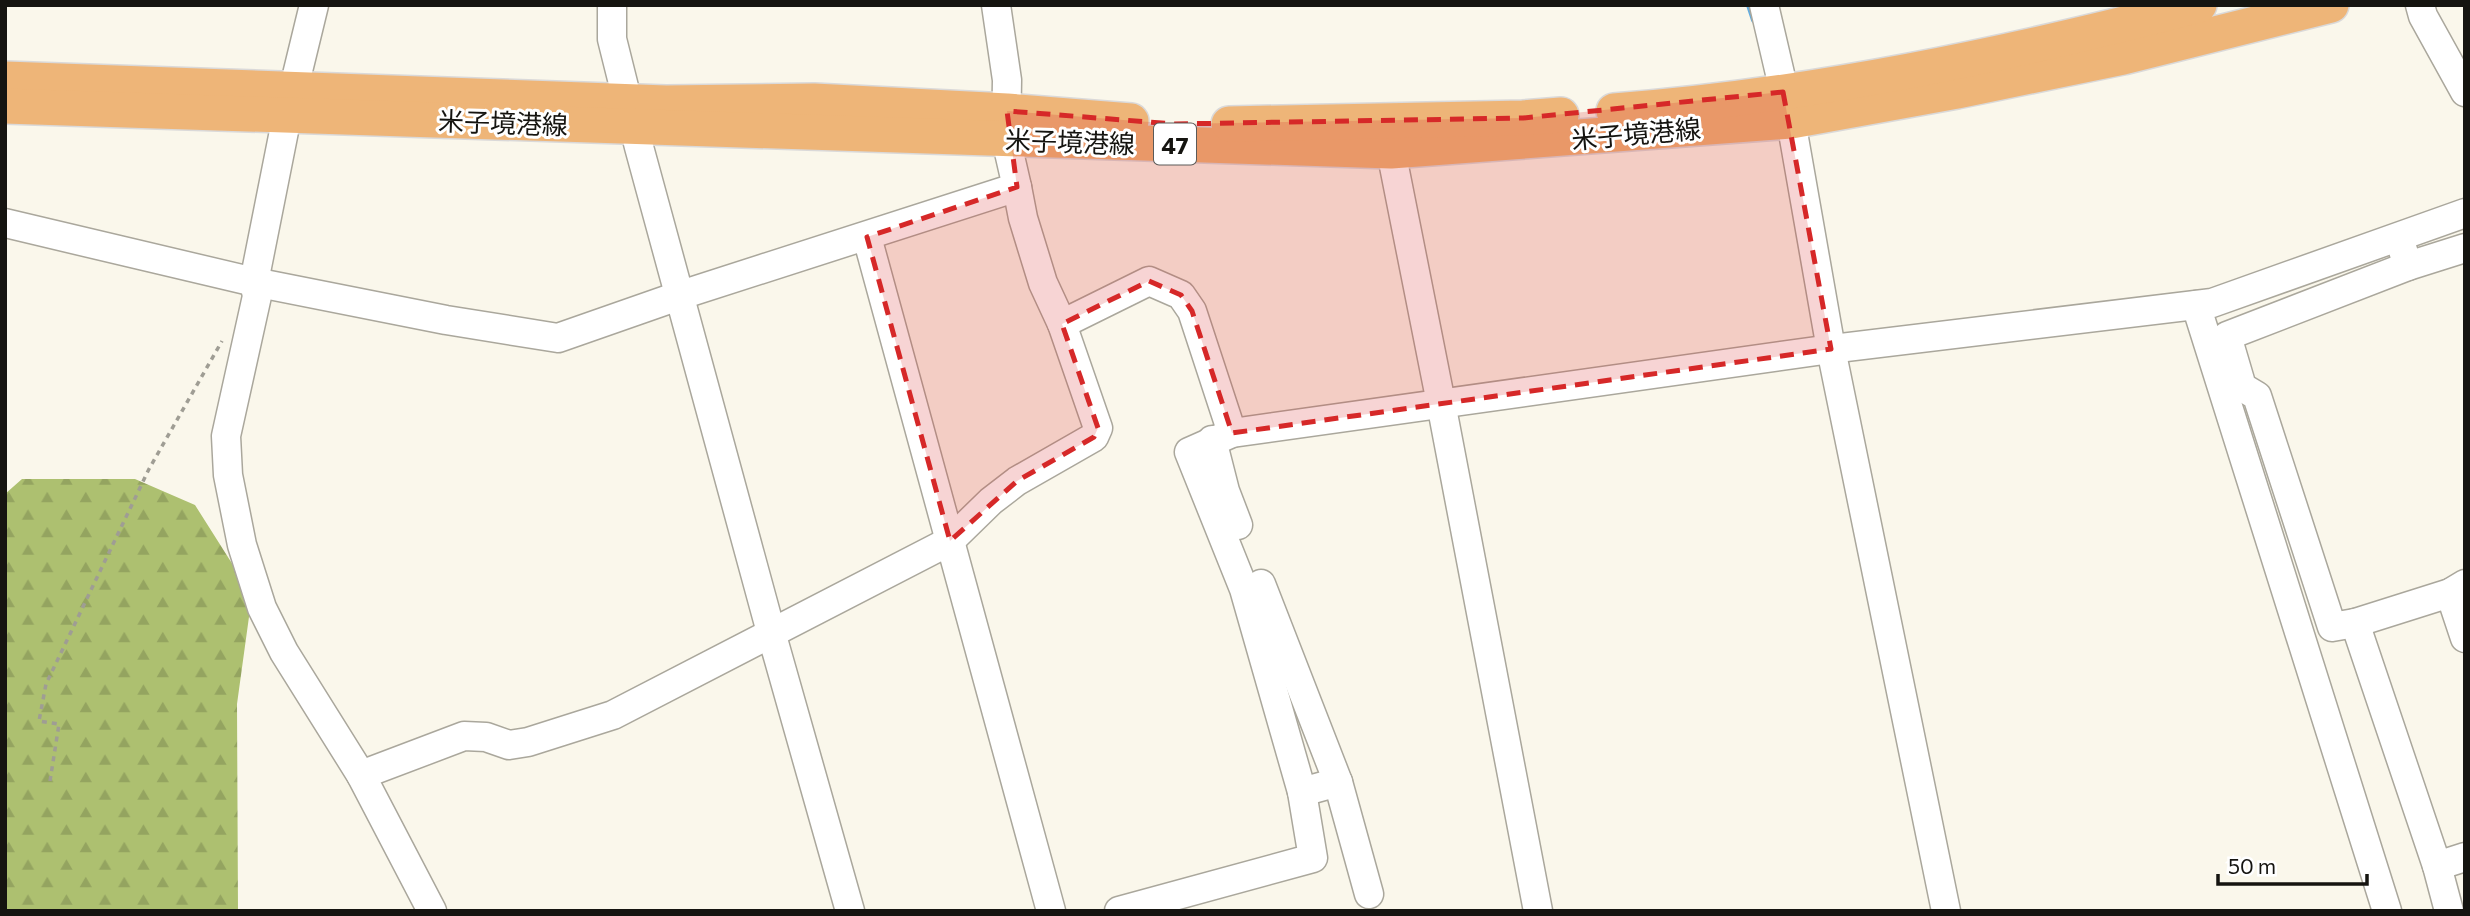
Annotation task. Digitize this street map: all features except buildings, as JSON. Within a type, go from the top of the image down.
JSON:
[{"type":"main road","name":"米子境港線","points":[[1007,125],[1522,118],[1625,110],[1787,106],[1955,62],[2112,16],[2199,5]]},
{"type":"main road","name":"米子境港線","points":[[5,106],[291,102],[1007,125],[1391,151],[1787,106],[1958,91],[2123,57],[2331,5]]},
{"type":"main road","name":"米子境港線","points":[[5,79],[291,102]]},
{"type":"street","points":[[314,5],[254,282],[257,296],[226,436],[228,475],[242,545],[262,608],[284,652],[361,775],[432,911]]},
{"type":"street","points":[[612,5],[612,39],[639,146],[850,911]]},
{"type":"street","points":[[361,775],[464,736],[486,737],[509,745],[528,742],[613,715],[950,541],[991,501],[1017,481],[1094,437],[1098,428],[1062,324],[1043,283],[1023,218],[1007,125],[1007,80],[996,5]]},
{"type":"street","points":[[1764,5],[1787,106],[1831,349],[1945,911]]},
{"type":"street","points":[[2420,5],[2423,16],[2465,92]]},
{"type":"street","points":[[1391,151],[1538,911]]},
{"type":"street","points":[[5,223],[254,282],[446,320],[558,338],[681,295],[1017,187]]},
{"type":"street","points":[[1369,894],[1338,782],[1189,452],[1222,437],[1441,403],[1831,349],[2212,303],[2465,213]]},
{"type":"street","points":[[867,237],[1052,911]]},
{"type":"street","points":[[2399,238],[2408,266]]},
{"type":"street","points":[[2465,248],[2408,266],[2227,335],[2242,387],[2257,396],[2332,627],[2355,623],[2457,589],[2465,638]]},
{"type":"street","points":[[1062,324],[1150,281],[1181,295],[1192,311],[1222,437]]},
{"type":"street","points":[[2196,305],[2387,911]]},
{"type":"street","points":[[1119,911],[1313,858],[1302,792],[1252,587]]},
{"type":"street","points":[[2355,623],[2437,866],[2449,911]]},
{"type":"street","points":[[1302,792],[1338,782]]},
{"type":"street","points":[[2437,866],[2465,857]]},
{"type":"path","points":[[50,781],[59,724],[39,721],[46,684],[149,469],[222,341]]},
{"type":"highlighted area","points":[[1783,92],[1831,349],[1232,433],[1192,311],[1181,295],[1149,281],[1062,324],[1098,428],[1094,437],[1017,481],[950,541],[867,237],[1017,187],[1007,111],[1175,124],[1523,118]]},
{"type":"green space","points":[[22,479],[135,479],[195,505],[252,595],[237,704],[238,911],[5,911],[5,494]]},
{"type":"waterway","points":[[1749,5],[1754,20]]}]
